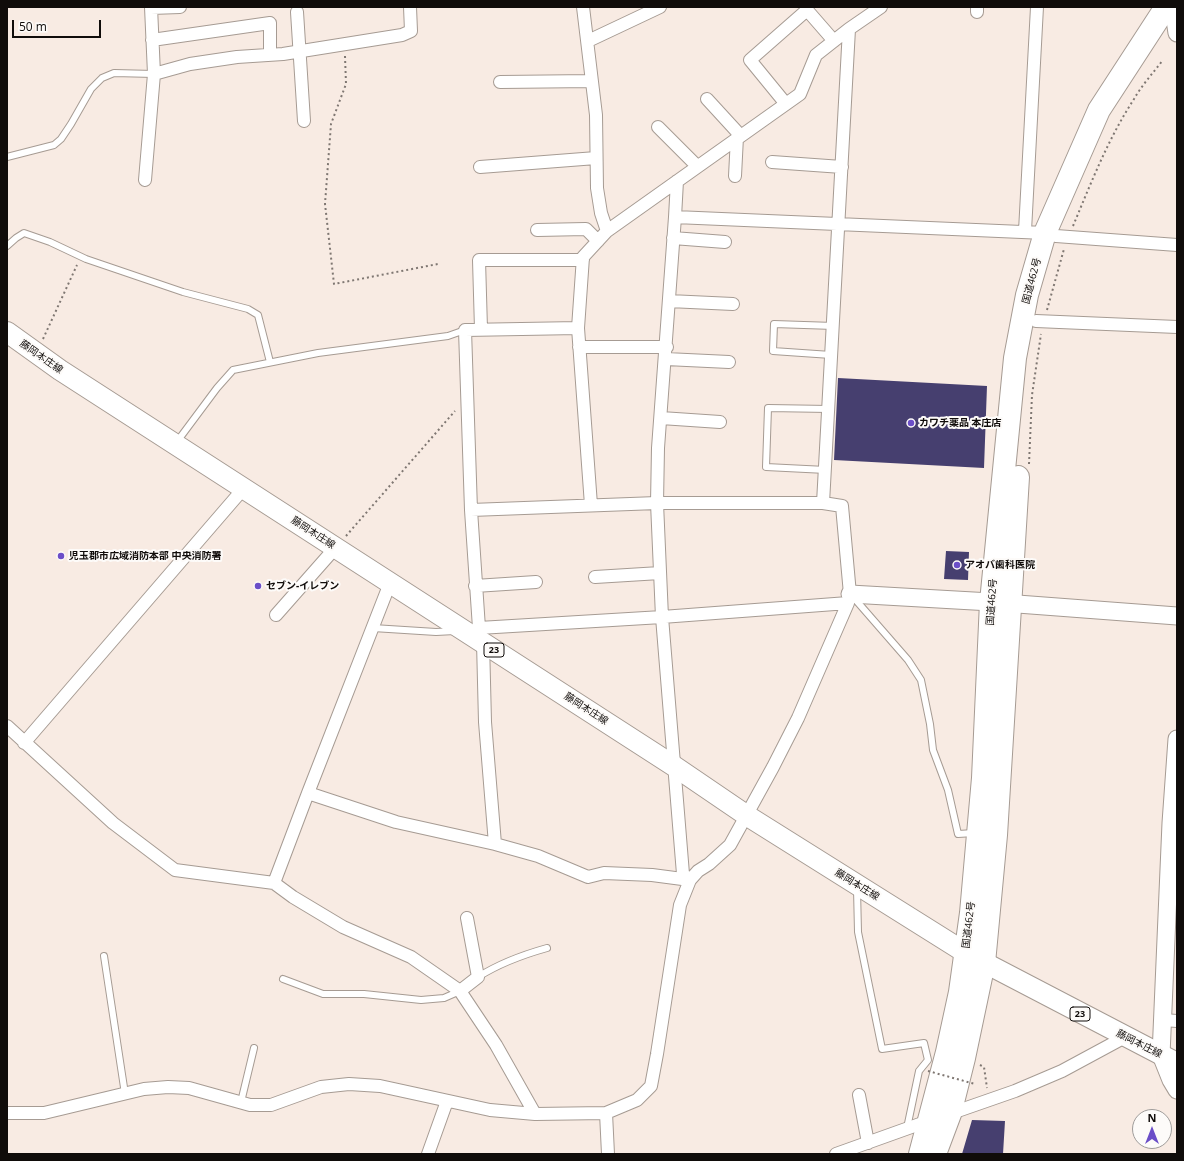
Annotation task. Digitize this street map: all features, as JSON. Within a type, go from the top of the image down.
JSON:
[{"type":"highway","name":"国道462号","points":[[936,1154],[950,1114],[974,1015],[984,964],[997,828],[1000,603],[1015,358],[1027,295],[1042,233],[1083,172],[1112,116],[1174,17]]},
{"type":"highway","name":"国道462号","points":[[920,1154],[959,1000],[966,953],[1000,603],[1022,420],[1036,321],[1042,233]]},
{"type":"main road","name":"藤岡本庄線","points":[[7,332],[36,353],[175,444],[390,583],[475,634],[746,815],[857,885],[984,964],[1169,1059]]},
{"type":"street","points":[[145,180],[154,74],[151,8],[180,7]]},
{"type":"street","points":[[154,74],[190,64],[299,52],[402,35],[411,31],[410,7]]},
{"type":"street","points":[[584,7],[596,116],[597,188],[601,213],[607,231]]},
{"type":"street","points":[[588,41],[660,7]]},
{"type":"street","points":[[1037,7],[1042,233]]},
{"type":"street","points":[[591,505],[578,328],[583,260],[589,250],[607,231],[623,222],[696,166],[800,94],[816,55],[876,8]]},
{"type":"street","points":[[786,104],[750,60],[807,10],[834,41]]},
{"type":"street","points":[[297,12],[304,121]]},
{"type":"street","points":[[152,40],[270,23],[270,55]]},
{"type":"street","points":[[823,503],[834,326],[849,29]]},
{"type":"street","points":[[500,82],[592,81]]},
{"type":"street","points":[[707,99],[739,136],[735,176]]},
{"type":"street","points":[[658,127],[696,166]]},
{"type":"street","points":[[480,168],[596,158]]},
{"type":"street","points":[[772,162],[842,167]]},
{"type":"street","points":[[677,181],[661,418],[657,503],[662,617],[682,874],[690,880]]},
{"type":"street","points":[[675,217],[1042,233],[1177,245]]},
{"type":"street","points":[[537,230],[586,229],[598,241]]},
{"type":"street","points":[[673,238],[726,242]]},
{"type":"street","points":[[481,330],[479,260],[583,260]]},
{"type":"street","points":[[669,301],[733,304]]},
{"type":"street","points":[[1036,321],[1177,327]]},
{"type":"street","points":[[495,844],[485,722],[475,634],[475,586],[465,330],[578,328]]},
{"type":"street","points":[[579,347],[666,353],[729,362]]},
{"type":"street","points":[[661,418],[720,422]]},
{"type":"street","points":[[24,743],[244,488]]},
{"type":"street","points":[[7,1113],[44,1113],[144,1089],[168,1087],[189,1088],[250,1105],[271,1105],[321,1087],[349,1084],[380,1086],[490,1110],[535,1114],[606,1113],[637,1100],[651,1086],[680,905],[690,880],[698,871],[709,864],[730,845],[798,718],[849,598],[842,506],[823,503],[657,503],[471,510]]},
{"type":"street","points":[[276,615],[336,548]]},
{"type":"street","points":[[595,577],[660,573]]},
{"type":"street","points":[[475,586],[536,582]]},
{"type":"street","points":[[274,883],[390,583]]},
{"type":"street","points":[[475,634],[849,598],[1000,603],[1177,616]]},
{"type":"street","points":[[7,726],[113,823],[175,870],[274,883],[293,897],[343,927],[411,957],[460,991],[496,1045],[535,1114]]},
{"type":"street","points":[[1177,739],[1171,823],[1169,1059],[1171,1080],[1177,1090]]},
{"type":"street","points":[[308,793],[396,822],[495,844],[538,856],[588,877],[604,873],[652,875],[690,880]]},
{"type":"street","points":[[460,991],[478,977],[467,918]]},
{"type":"street","points":[[842,1153],[1015,1091],[1062,1071],[1125,1037]]},
{"type":"street","points":[[859,1095],[868,1143]]},
{"type":"street","points":[[428,1154],[447,1101]]},
{"type":"street","points":[[606,1113],[608,1154]]},
{"type":"lane","points":[[7,157],[54,145],[61,139],[91,89],[102,78],[114,73],[154,74]]},
{"type":"lane","points":[[7,246],[24,233],[50,242],[81,256],[183,292],[248,309],[258,315],[270,362]]},
{"type":"lane","points":[[831,355],[773,351],[774,324],[834,326]]},
{"type":"lane","points":[[175,444],[216,388],[233,370],[318,353],[448,336],[465,330]]},
{"type":"lane","points":[[826,470],[766,467],[768,408],[829,409]]},
{"type":"lane","points":[[849,598],[908,660],[921,680],[930,724],[932,750],[948,790],[958,834],[978,833]]},
{"type":"lane","points":[[373,628],[475,634]]},
{"type":"lane","points":[[857,885],[858,932],[882,1049],[924,1043],[928,1060],[919,1071],[906,1129]]},
{"type":"lane","points":[[478,977],[494,967],[520,956],[547,948]]},
{"type":"lane","points":[[104,956],[125,1094]]},
{"type":"lane","points":[[283,979],[322,994],[364,994],[421,1000],[444,998],[460,991]]},
{"type":"lane","points":[[242,1102],[254,1048]]},
{"type":"path","points":[[344,45],[346,84],[331,124],[325,204],[334,284],[438,264]]},
{"type":"path","points":[[36,353],[81,256]]},
{"type":"path","points":[[336,548],[467,398]]},
{"type":"path","points":[[979,1065],[984,1066],[987,1089]]},
{"type":"path","points":[[928,1071],[975,1084]]},
{"type":"building","name":"カワチ薬品 本庄店","points":[[838,378],[987,386],[984,468],[834,460]]},
{"type":"building","name":"アオバ歯科医院","points":[[946,551],[969,552],[968,580],[944,579]]},
{"type":"building","points":[[972,1120],[1005,1121],[1003,1154],[962,1154]]},
{"type":"place","name":"カワチ薬品 本庄店","points":[[911,423]]},
{"type":"place","name":"児玉郡市広域消防本部 中央消防署","points":[[61,556]]},
{"type":"place","name":"アオバ歯科医院","points":[[957,565]]},
{"type":"place","name":"セブン-イレブン","points":[[258,586]]}]
